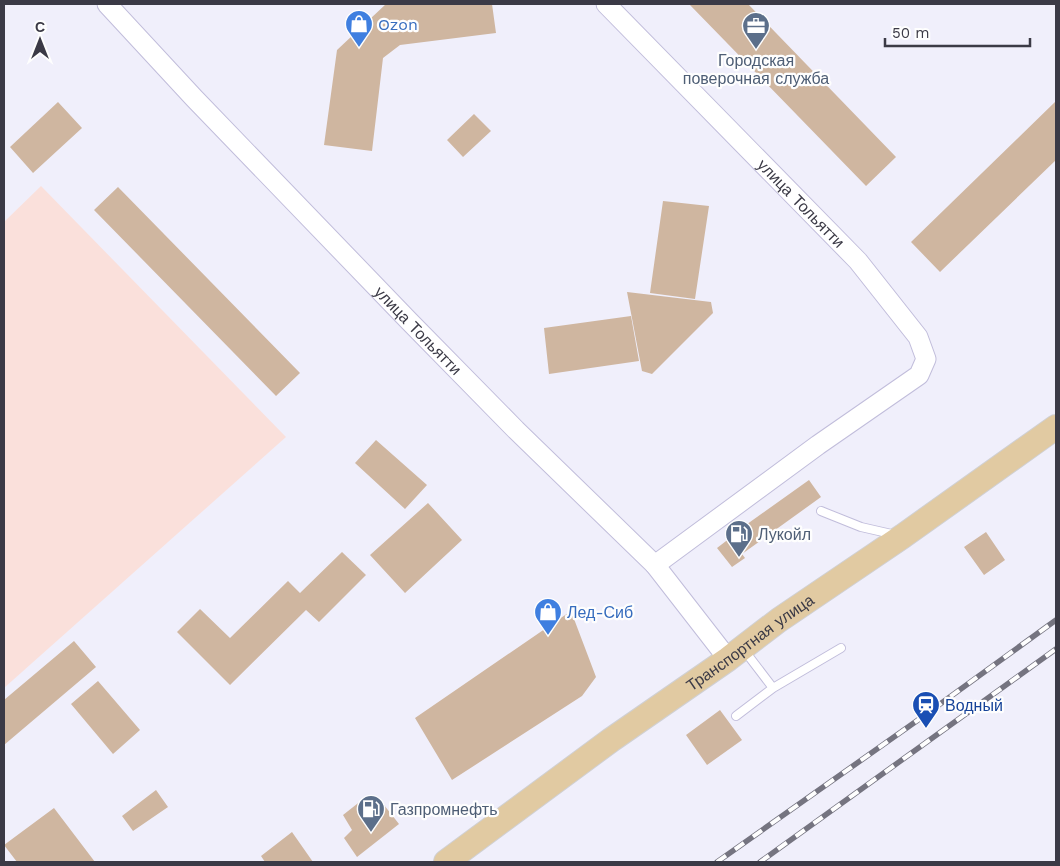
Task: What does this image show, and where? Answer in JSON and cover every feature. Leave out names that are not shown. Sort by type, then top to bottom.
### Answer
[{"type":"main road","name":"Транспортная улица","points":[[446,862],[611,740],[779,620],[903,536],[1056,427]]},
{"type":"street","name":"улица Тольятти","points":[[107,4],[194,98],[409,321],[516,430],[655,565],[735,653]]},
{"type":"street","name":"улица Тольятти","points":[[606,4],[858,261],[918,337],[926,359],[919,376],[818,445],[655,565]]},
{"type":"lane","points":[[821,511],[861,527],[903,536]]},
{"type":"lane","points":[[736,716],[773,688],[841,648]]},
{"type":"lane","points":[[735,653],[773,688]]},
{"type":"shaded area","points":[[41,186],[286,437],[4,688],[4,222]]},
{"type":"building","points":[[386,4],[492,4],[496,33],[400,45],[383,58],[372,151],[324,145],[337,50]]},
{"type":"building","points":[[689,4],[748,4],[896,157],[866,186]]},
{"type":"building","points":[[1056,101],[1056,160],[940,272],[911,242]]},
{"type":"building","points":[[58,102],[82,128],[33,173],[10,147]]},
{"type":"building","points":[[474,114],[491,131],[463,157],[447,140]]},
{"type":"building","points":[[118,187],[300,373],[276,396],[94,210]]},
{"type":"building","points":[[663,201],[709,206],[695,299],[650,293]]},
{"type":"building","points":[[627,292],[711,302],[713,313],[652,374],[642,371]]},
{"type":"building","points":[[631,316],[639,361],[549,374],[544,328]]},
{"type":"building","points":[[376,440],[427,485],[405,509],[355,463]]},
{"type":"building","points":[[809,480],[821,497],[742,554],[745,558],[732,567],[717,548],[729,537]]},
{"type":"building","points":[[428,503],[462,540],[405,593],[370,555]]},
{"type":"building","points":[[986,532],[1005,560],[984,575],[964,547]]},
{"type":"building","points":[[342,552],[366,575],[319,622],[306,610],[230,685],[177,632],[200,609],[230,638],[288,581],[300,593]]},
{"type":"building","points":[[571,611],[596,677],[582,696],[452,780],[415,718]]},
{"type":"building","points":[[74,641],[96,667],[4,745],[4,700]]},
{"type":"building","points":[[98,681],[140,730],[113,754],[71,704]]},
{"type":"building","points":[[720,710],[742,740],[707,765],[686,735]]},
{"type":"building","points":[[156,790],[168,807],[133,831],[122,816]]},
{"type":"building","points":[[362,800],[373,815],[384,805],[399,824],[357,857],[344,838],[352,830],[343,815]]},
{"type":"building","points":[[54,808],[95,862],[17,862],[4,845]]},
{"type":"building","points":[[292,832],[313,862],[265,862],[261,856]]},
{"type":"railway","points":[[717,862],[1056,620]]},
{"type":"railway","points":[[760,862],[1056,649]]},
{"type":"place","name":"Ozon","points":[[359,48]]},
{"type":"place","name":"Городская поверочная служба","points":[[756,50]]},
{"type":"place","name":"Лукойл","points":[[739,558]]},
{"type":"place","name":"Лед-Сиб","points":[[548,636]]},
{"type":"place","name":"Водный","points":[[926,729]]},
{"type":"place","name":"Газпромнефть","points":[[371,833]]}]
